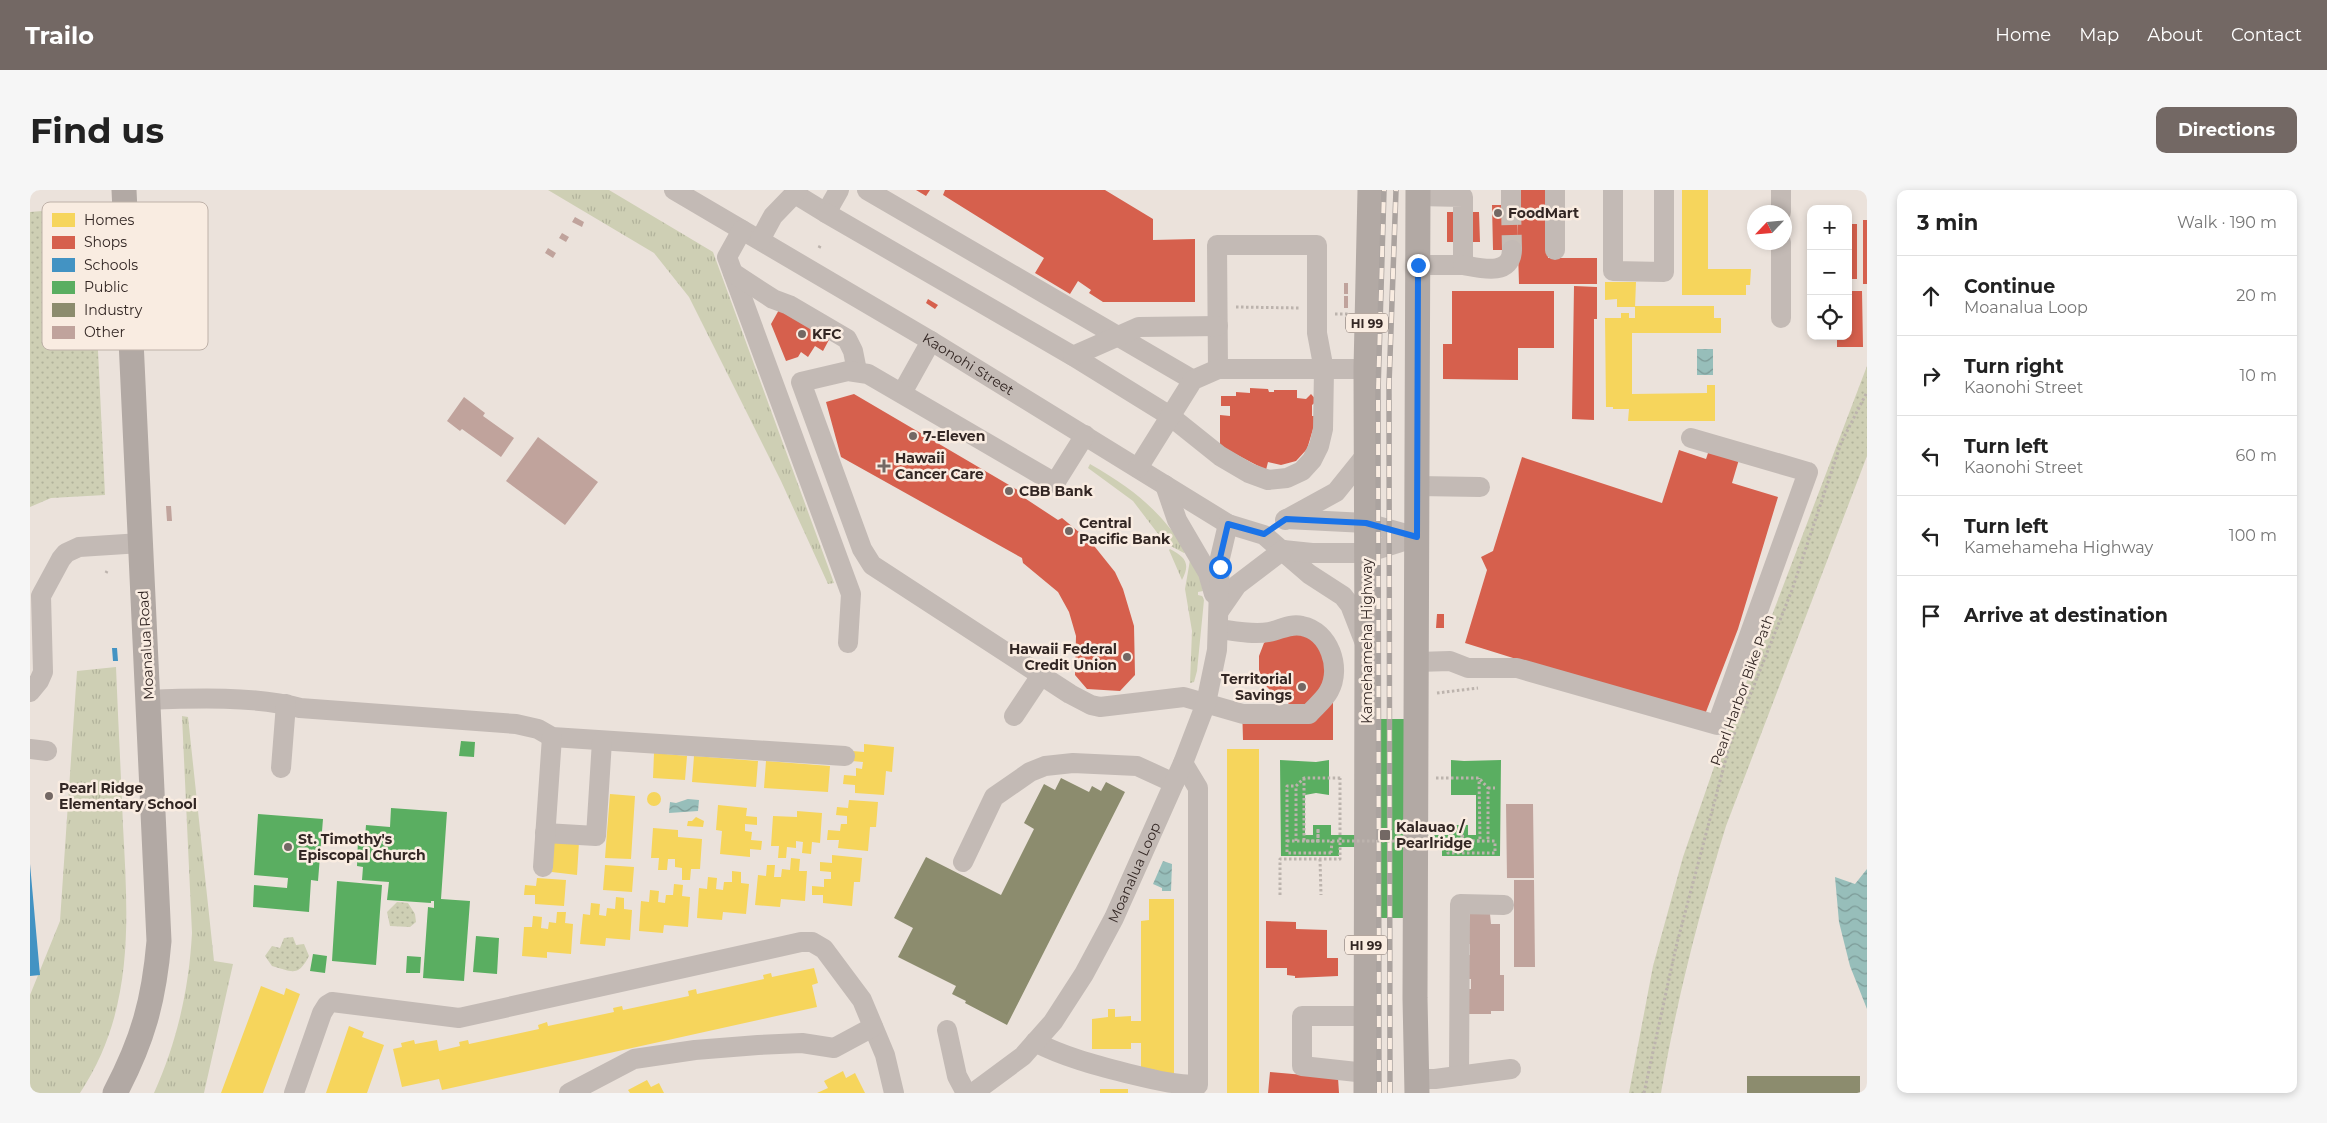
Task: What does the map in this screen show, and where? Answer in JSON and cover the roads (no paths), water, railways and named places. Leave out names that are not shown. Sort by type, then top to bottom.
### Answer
[{"type":"main road","name":"Kamehameha Highway","points":[[1366,1083],[1366,370],[1370,190]]},
{"type":"main road","points":[[1417,1086],[1418,193]]},
{"type":"main road","name":"Moanalua Road","points":[[115,1093],[142,1036],[156,979],[157,960],[158,902],[132,350]]},
{"type":"street","name":"Kaonohi Street","points":[[674,190],[931,341],[1228,524],[1264,534],[1309,574],[1343,596],[1350,605],[1367,651]]},
{"type":"street","points":[[826,213],[839,190]]},
{"type":"street","points":[[867,190],[1193,380]]},
{"type":"street","points":[[1555,190],[1555,250]]},
{"type":"street","points":[[1613,190],[1614,271],[1664,272],[1664,190]]},
{"type":"street","points":[[1781,190],[1781,205]]},
{"type":"street","points":[[760,240],[773,216],[790,192],[1073,356],[1170,416],[1220,456],[1249,473],[1268,480],[1287,478],[1302,471],[1312,460],[1320,446],[1323,429],[1324,370],[1317,333],[1317,246],[1217,245],[1218,370]]},
{"type":"street","points":[[1418,193],[1466,193],[1463,265]]},
{"type":"street","points":[[742,230],[727,256],[851,594],[848,643]]},
{"type":"street","points":[[1418,265],[1463,265],[1493,270],[1500,268],[1510,260],[1512,250]]},
{"type":"street","points":[[1781,250],[1781,318]]},
{"type":"street","points":[[733,273],[773,299],[789,305],[847,339],[853,351],[857,371]]},
{"type":"street","points":[[1073,356],[1138,327],[1218,326]]},
{"type":"street","points":[[902,393],[931,341]]},
{"type":"street","points":[[1138,468],[1193,380],[1218,370],[1366,370]]},
{"type":"street","points":[[1085,435],[1055,483],[868,374],[848,371],[801,382],[866,559],[878,569],[1082,701],[1100,707],[1184,696],[1243,714],[1309,714],[1329,691],[1333,678],[1333,656],[1328,644],[1312,629],[1292,625],[1268,632],[1219,620]]},
{"type":"street","points":[[1417,662],[1450,661],[1468,668],[1517,668],[1718,726],[1808,472],[1692,438]]},
{"type":"street","points":[[1264,534],[1286,519],[1336,492],[1366,456]]},
{"type":"street","name":"Moanalua Loop","points":[[1165,485],[1177,520],[1208,573],[1219,620]]},
{"type":"street","points":[[1418,486],[1480,487]]},
{"type":"street","points":[[1286,519],[1366,523],[1417,537]]},
{"type":"street","name":"Moanalua Loop","points":[[973,1093],[1009,1067],[1035,1042],[1068,999],[1100,947],[1183,763],[1206,703],[1212,680],[1219,620],[1220,558],[1228,524]]},
{"type":"street","points":[[1283,550],[1312,553],[1366,553],[1417,537]]},
{"type":"street","points":[[30,692],[39,681],[42,672],[41,596],[61,559],[66,553],[79,547],[141,543]]},
{"type":"street","name":"Moanalua Loop","points":[[1219,620],[1237,585],[1283,550]]},
{"type":"street","points":[[1014,716],[1042,674]]},
{"type":"street","points":[[148,700],[203,698],[286,704],[300,708],[516,724],[538,729],[552,737],[845,756]]},
{"type":"street","points":[[281,768],[286,704]]},
{"type":"street","points":[[543,867],[552,737]]},
{"type":"street","points":[[546,833],[596,836],[602,741]]},
{"type":"street","points":[[963,862],[994,796],[1030,772],[1045,766],[1073,763],[1137,766],[1174,783]]},
{"type":"street","points":[[1035,1042],[1057,1053],[1108,1068],[1176,1085],[1198,1085],[1198,788],[1183,763]]},
{"type":"street","points":[[1459,1076],[1460,904],[1504,904]]},
{"type":"street","points":[[294,1093],[322,1013],[327,1005],[332,1002],[458,1018],[801,942],[812,942],[824,949],[862,1000],[885,1055],[894,1093]]},
{"type":"street","points":[[1366,1016],[1302,1016],[1302,1066],[1366,1083]]},
{"type":"street","points":[[569,1093],[634,1059],[695,1050],[758,1045],[802,1043],[834,1048],[873,1028]]},
{"type":"street","points":[[948,1030],[957,1076],[966,1093]]},
{"type":"street","points":[[1417,1086],[1459,1076],[1511,1069]]},
{"type":"water","points":[[1697,349],[1713,349],[1713,375],[1697,375]]},
{"type":"water","points":[[688,799],[699,800],[698,811],[669,813],[670,802],[676,803]]},
{"type":"water","points":[[1163,861],[1172,864],[1171,891],[1162,891],[1162,888],[1153,884]]},
{"type":"water","points":[[1867,869],[1867,1009],[1850,966],[1839,922],[1835,877],[1855,884]]},
{"type":"tunnel","points":[[1511,205],[1512,250]]},
{"type":"railway","points":[[1379,1093],[1378,391],[1384,190]]},
{"type":"railway","points":[[1390,1093],[1389,385],[1396,190]]},
{"type":"place","name":"FoodMart","points":[[1498,213]]},
{"type":"place","name":"KFC","points":[[802,334]]},
{"type":"place","name":"7-Eleven","points":[[913,436]]},
{"type":"place","name":"Hawaii Cancer Care","points":[[884,466]]},
{"type":"place","name":"CBB Bank","points":[[1009,491]]},
{"type":"place","name":"Central Pacific Bank","points":[[1069,531]]},
{"type":"place","name":"Hawaii Federal Credit Union","points":[[1127,657]]},
{"type":"place","name":"Territorial Savings","points":[[1302,687]]},
{"type":"place","name":"Pearl Ridge Elementary School","points":[[49,796]]},
{"type":"place","name":"Kalauao / Pearlridge","points":[[1385,835]]},
{"type":"place","name":"St. Timothy's Episcopal Church","points":[[288,847]]}]
